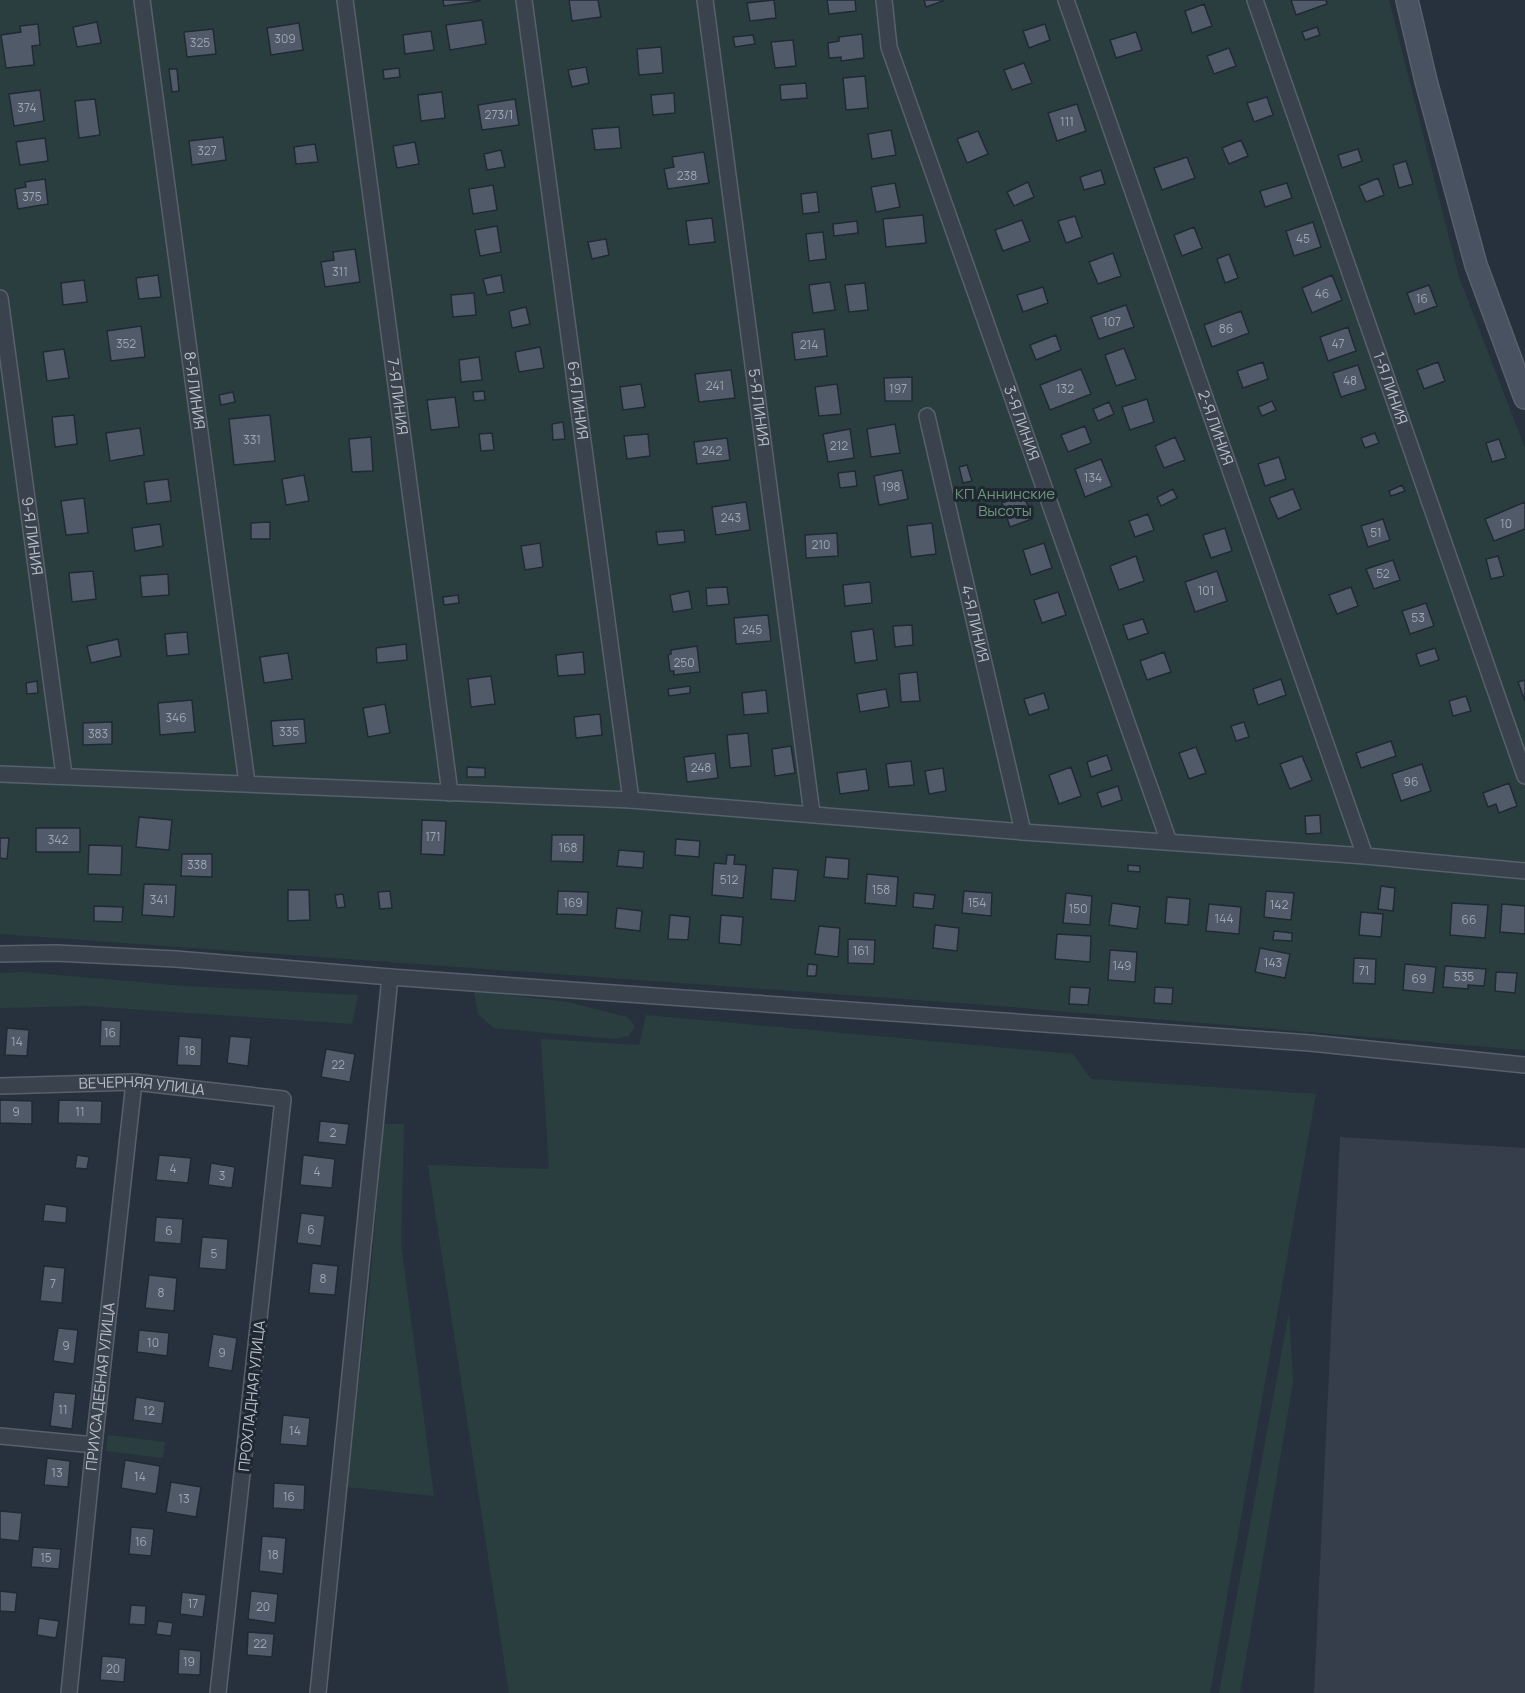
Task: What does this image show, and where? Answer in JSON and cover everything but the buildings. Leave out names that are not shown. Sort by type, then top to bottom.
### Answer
[{"type":"main road","points":[[1407,0],[1426,81],[1476,265],[1525,398]]},
{"type":"street","name":"8-Я ЛИНИЯ","points":[[141,0],[247,783]]},
{"type":"street","name":"7-Я ЛИНИЯ","points":[[345,0],[450,793]]},
{"type":"street","name":"6-Я ЛИНИЯ","points":[[524,0],[631,800]]},
{"type":"street","name":"5-Я ЛИНИЯ","points":[[705,0],[812,814]]},
{"type":"street","name":"3-Я ЛИНИЯ","points":[[884,0],[890,47],[1169,842]]},
{"type":"street","name":"2-Я ЛИНИЯ","points":[[1066,0],[1365,856]]},
{"type":"street","name":"1-Я ЛИНИЯ","points":[[1255,0],[1525,776]]},
{"type":"street","name":"9-Я ЛИНИЯ","points":[[0,298],[64,775]]},
{"type":"street","name":"4-Я ЛИНИЯ","points":[[927,416],[1023,831]]},
{"type":"street","points":[[0,774],[631,800],[1365,856],[1525,871]]},
{"type":"street","points":[[0,954],[56,953],[176,959],[390,977],[1310,1043],[1525,1065]]},
{"type":"street","points":[[318,1693],[390,977]]},
{"type":"street","name":"ВЕЧЕРНЯЯ УЛИЦА","points":[[0,1086],[134,1082],[283,1099]]},
{"type":"street","name":"ПРИУСАДЕБНАЯ УЛИЦА","points":[[69,1693],[134,1082]]},
{"type":"street","name":"ПРОХЛАДНАЯ УЛИЦА","points":[[218,1693],[243,1482],[283,1099]]},
{"type":"street","points":[[0,1436],[94,1444]]},
{"type":"shaded area","points":[[1340,1137],[1525,1148],[1525,1693],[1314,1693]]},
{"type":"green space","name":"КП Аннинские Высоты","points":[[0,0],[1389,0],[1459,277],[1525,448],[1525,1050],[987,1005],[0,934]]},
{"type":"green space","points":[[24,972],[184,986],[358,995],[352,1024],[87,1006],[0,1008],[0,973]]},
{"type":"green space","points":[[474,991],[568,1002],[627,1017],[635,1026],[629,1036],[614,1039],[494,1028],[478,1014]]},
{"type":"green space","points":[[646,1015],[1073,1054],[1091,1079],[1316,1094],[1210,1693],[509,1693],[428,1165],[549,1169],[541,1039],[639,1045]]},
{"type":"green space","points":[[383,1124],[404,1124],[401,1243],[434,1496],[347,1487],[371,1274]]},
{"type":"green space","points":[[1289,1312],[1293,1382],[1240,1693],[1219,1693]]},
{"type":"green space","points":[[108,1435],[165,1442],[163,1458],[106,1451]]}]
